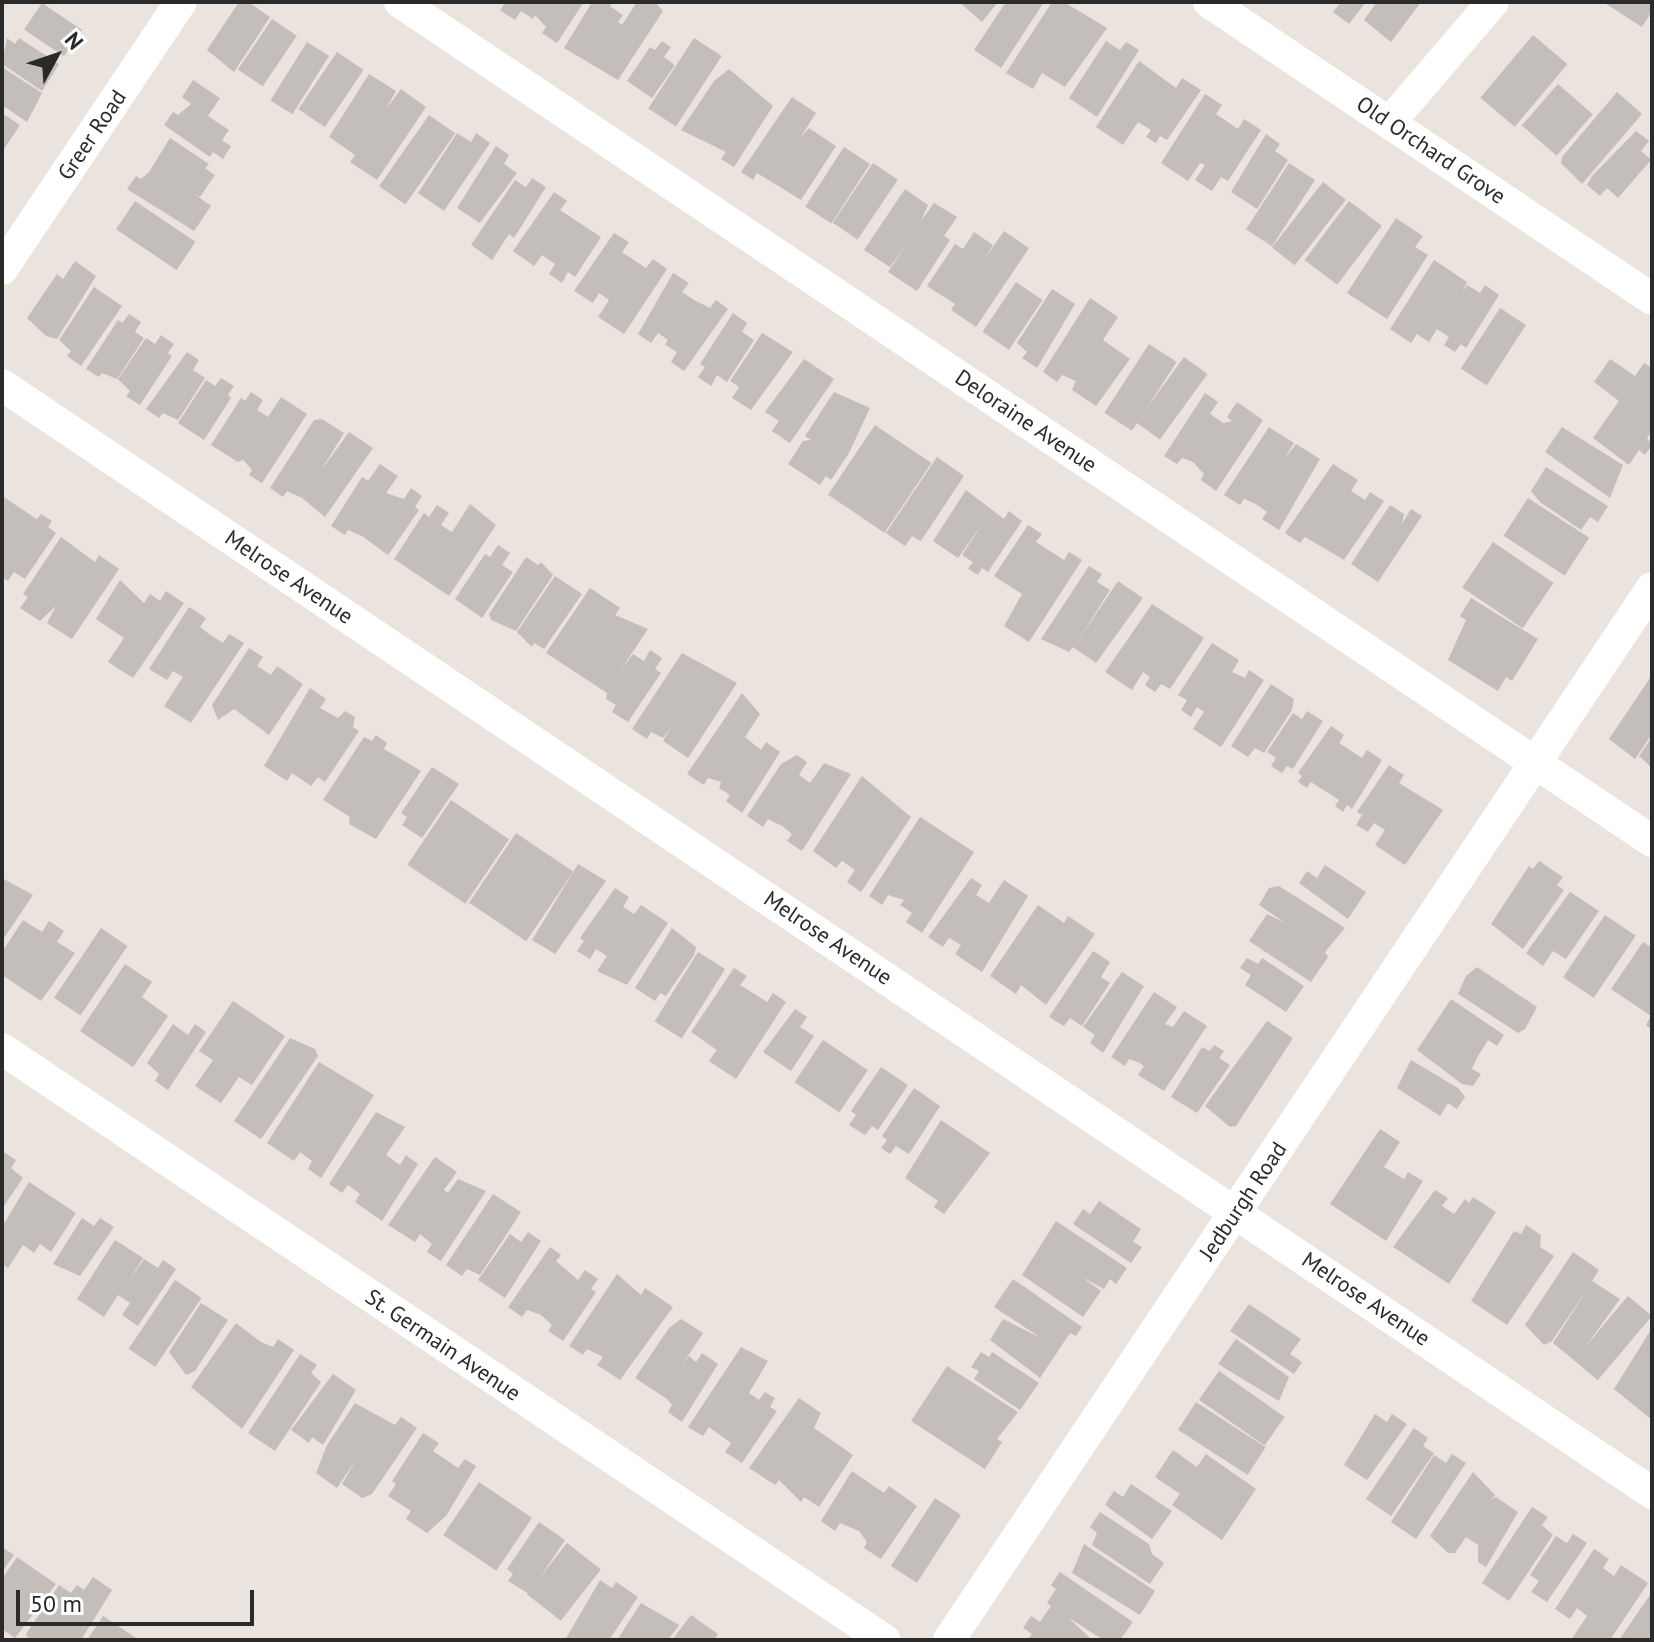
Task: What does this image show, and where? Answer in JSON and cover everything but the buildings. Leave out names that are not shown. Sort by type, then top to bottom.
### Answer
[{"type":"street","name":"Greer Road","points":[[2,269],[181,2]]},
{"type":"street","name":"Deloraine Avenue","points":[[400,2],[1652,841]]},
{"type":"street","name":"Old Orchard Grove","points":[[1209,2],[1652,299]]},
{"type":"street","points":[[1390,122],[1493,2]]},
{"type":"street","name":"Melrose Avenue","points":[[2,385],[1237,1211],[1652,1493]]},
{"type":"street","name":"Jedburgh Road","points":[[949,1640],[1652,588]]},
{"type":"street","name":"St. Germain Avenue","points":[[2,1049],[884,1640]]}]
